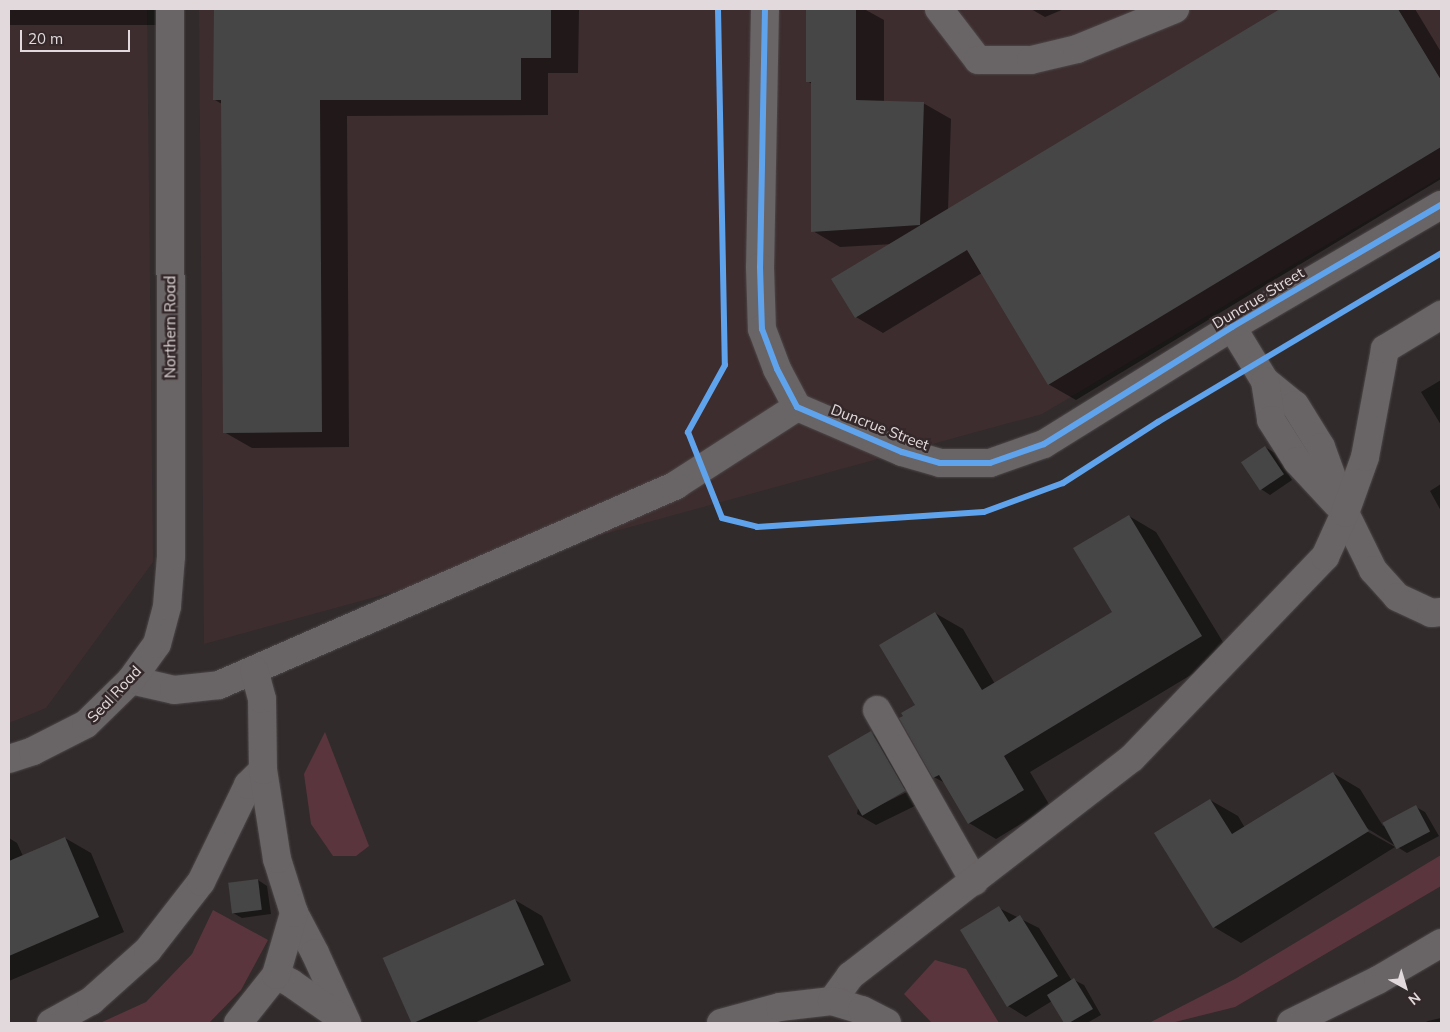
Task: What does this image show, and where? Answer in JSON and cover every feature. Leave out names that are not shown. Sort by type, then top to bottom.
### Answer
[{"type":"street","name":"Northern Road","points":[[157,644],[167,606],[170,556],[170,9]]},
{"type":"street","points":[[131,680],[174,690],[218,685],[676,484],[797,407],[777,369],[762,329],[760,266],[765,9]]},
{"type":"street","points":[[939,9],[978,60],[1031,60],[1077,49],[1175,9]]},
{"type":"street","name":"Duncrue Street","points":[[797,407],[902,452],[940,463],[990,463],[1044,444],[1232,327],[1441,205]]},
{"type":"street","points":[[832,1001],[850,976],[1132,758],[1324,557],[1344,513],[1365,456],[1385,349],[1441,315]]},
{"type":"street","points":[[1232,327],[1266,381],[1295,405],[1321,447],[1344,513],[1373,570],[1397,597],[1431,612],[1441,612]]},
{"type":"street","name":"Seal Road","points":[[9,759],[33,751],[86,724],[131,680],[157,644]]},
{"type":"street","points":[[254,670],[262,699],[263,770],[277,859],[294,913],[315,952],[346,1022]]},
{"type":"street","points":[[877,710],[974,881]]},
{"type":"street","points":[[51,1023],[92,1001],[148,950],[201,882],[248,785],[263,770]]},
{"type":"street","points":[[238,1023],[276,975],[294,913]]},
{"type":"street","points":[[1291,1023],[1378,980],[1441,943]]},
{"type":"street","points":[[276,975],[291,983],[346,1022]]},
{"type":"street","points":[[721,1023],[780,1006],[832,1001],[862,1010],[887,1023]]},
{"type":"shaded area","points":[[9,9],[147,9],[153,562],[46,708],[9,723]]},
{"type":"shaded area","points":[[199,9],[1441,9],[1441,177],[1042,414],[204,644]]},
{"type":"shaded area","points":[[325,732],[369,846],[356,856],[333,856],[311,824],[304,774]]},
{"type":"shaded area","points":[[1441,855],[1441,886],[1235,1007],[1171,1023],[1149,1023],[1235,979]]},
{"type":"shaded area","points":[[213,910],[268,940],[241,990],[209,1023],[100,1023],[146,1002],[192,954]]},
{"type":"shaded area","points":[[935,960],[966,969],[999,1023],[932,1023],[904,994]]},
{"type":"building","points":[[214,9],[551,9],[551,58],[521,58],[521,100],[320,100],[322,432],[223,433],[221,100],[213,100]]},
{"type":"building","points":[[806,9],[856,9],[856,100],[924,102],[920,225],[811,232],[811,82],[806,82]]},
{"type":"building","points":[[1280,9],[1398,9],[1441,80],[1441,147],[1048,385],[967,250],[855,318],[831,279]]},
{"type":"building","points":[[1265,446],[1284,474],[1260,490],[1241,462]]},
{"type":"building","points":[[1129,515],[1202,636],[1004,756],[1024,790],[968,824],[939,775],[933,778],[899,718],[903,716],[901,713],[915,705],[879,645],[935,612],[982,690],[1112,612],[1073,548]]},
{"type":"building","points":[[871,731],[905,791],[862,816],[828,756]]},
{"type":"building","points":[[1333,772],[1369,831],[1213,928],[1154,833],[1210,799],[1232,834]]},
{"type":"building","points":[[1416,805],[1430,831],[1397,849],[1382,823]]},
{"type":"building","points":[[65,837],[99,917],[9,956],[9,861]]},
{"type":"building","points":[[258,879],[262,910],[232,913],[228,883]]},
{"type":"building","points":[[515,899],[544,965],[411,1023],[383,958]]},
{"type":"building","points":[[999,906],[1009,922],[1020,915],[1058,976],[1007,1007],[960,930]]},
{"type":"building","points":[[1074,978],[1093,1009],[1069,1023],[1064,1023],[1047,995]]},
{"type":"cycle path","points":[[718,9],[725,365],[688,432],[722,518],[757,527],[984,512],[1063,483],[1158,422],[1441,253]]},
{"type":"cycle path","points":[[765,9],[760,267],[762,329],[777,369],[797,407],[902,452],[940,463],[990,463],[1044,444],[1232,327],[1441,205]]}]
